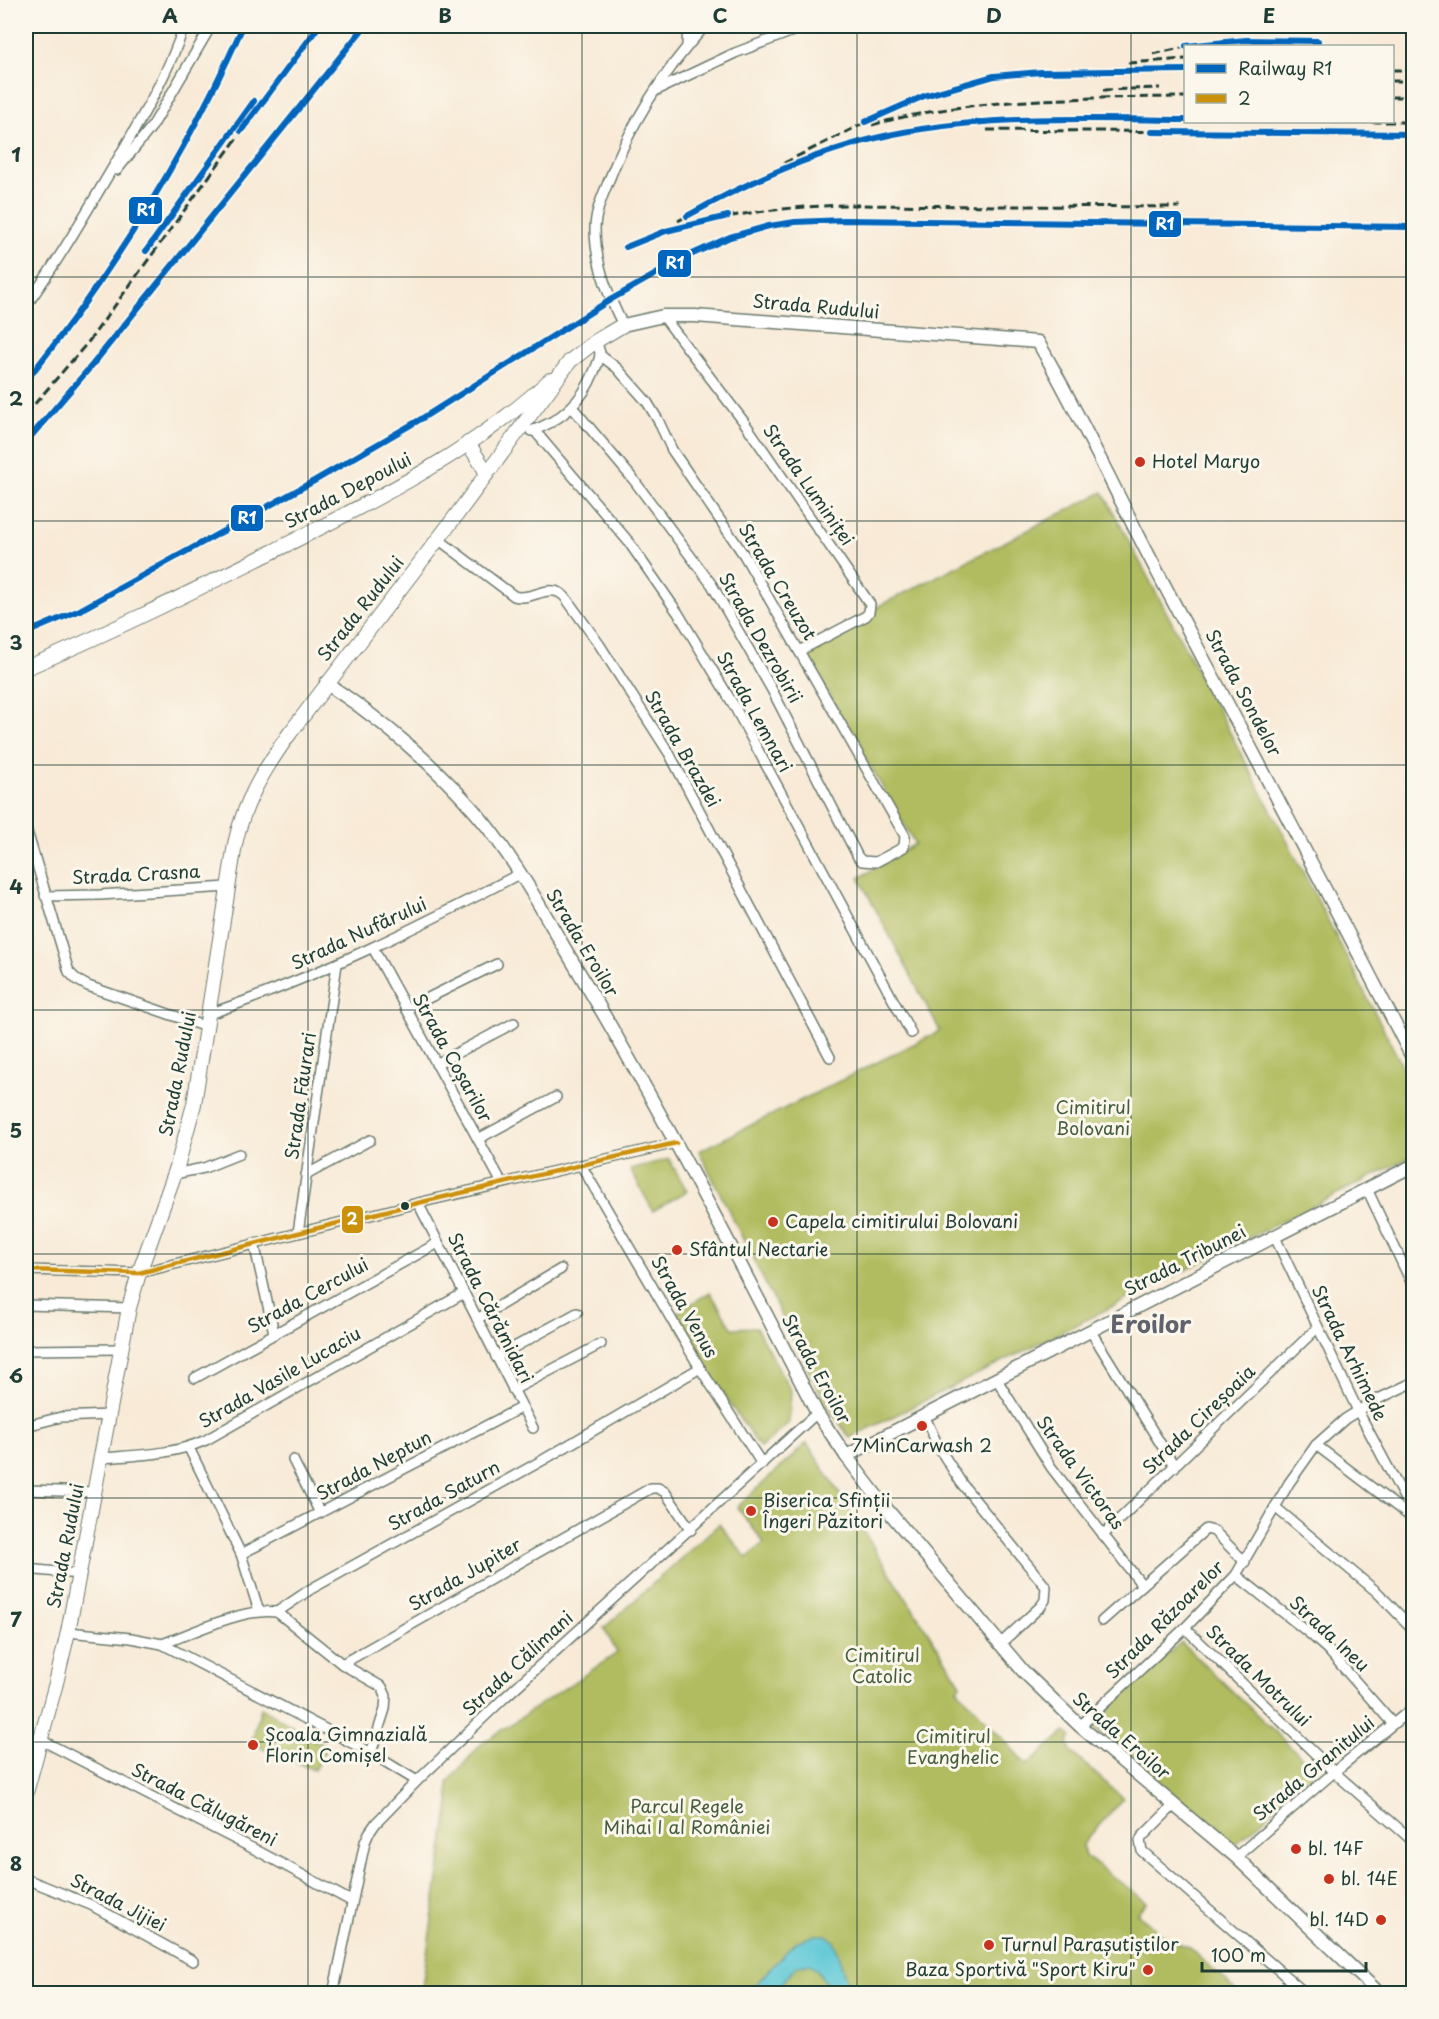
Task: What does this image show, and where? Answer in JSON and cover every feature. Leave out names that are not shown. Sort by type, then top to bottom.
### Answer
[{"type":"main road","name":"Strada Rudului","points":[[26,1793],[68,1632],[129,1308],[174,1174],[194,1104],[238,831],[249,797],[272,758],[326,683],[517,435],[570,361],[596,341],[623,326]]},
{"type":"main road","name":"Strada Depoului","points":[[26,669],[228,574],[349,513],[426,470],[511,412],[570,361]]},
{"type":"main road","points":[[468,443],[487,473]]},
{"type":"street","points":[[26,306],[73,237],[154,95],[176,50],[184,26]]},
{"type":"street","points":[[98,193],[153,125],[211,26]]},
{"type":"street","points":[[687,45],[688,26]]},
{"type":"street","points":[[623,326],[610,300],[597,255],[596,216],[617,161],[655,91],[687,45],[705,26]]},
{"type":"street","points":[[655,91],[735,53],[806,26]]},
{"type":"street","name":"Strada Rudului","points":[[623,326],[663,316],[710,316],[1038,342]]},
{"type":"street","name":"Strada Luminiței","points":[[663,316],[744,422],[870,604],[866,616],[799,651]]},
{"type":"street","points":[[517,435],[534,430],[562,416],[572,407],[588,385],[600,355],[596,341]]},
{"type":"street","name":"Strada Sondelor","points":[[1038,342],[1238,721],[1413,1061]]},
{"type":"street","name":"Strada Creuzot","points":[[600,355],[617,368],[653,411],[672,450],[744,555],[906,841]]},
{"type":"street","name":"Strada Dezrobirii","points":[[572,407],[633,479],[712,585],[772,690],[858,857],[862,861],[876,862],[904,847],[906,841]]},
{"type":"street","name":"Strada Lemnari","points":[[534,430],[628,541],[678,613],[733,704],[911,1034]]},
{"type":"street","name":"Strada Brazdei","points":[[438,539],[514,596],[522,598],[554,591],[565,597],[599,644],[669,753],[830,1057]]},
{"type":"street","name":"Strada Eroilor","points":[[326,683],[373,716],[427,762],[456,790],[492,833],[594,998],[676,1143],[817,1413],[885,1507],[999,1645],[1080,1726],[1236,1857],[1380,1994]]},
{"type":"street","points":[[26,828],[63,959],[69,972],[77,980],[125,1000],[207,1020]]},
{"type":"street","name":"Strada Nufărului","points":[[207,1020],[373,948],[519,874]]},
{"type":"street","name":"Strada Crasna","points":[[45,896],[228,887]]},
{"type":"street","name":"Strada Coșarilor","points":[[373,948],[502,1184]]},
{"type":"street","name":"Strada Făurari","points":[[298,1233],[337,964]]},
{"type":"street","points":[[406,1009],[497,964]]},
{"type":"street","points":[[436,1064],[514,1023]]},
{"type":"street","points":[[478,1139],[556,1097]]},
{"type":"street","points":[[306,1175],[370,1140]]},
{"type":"street","points":[[26,1270],[139,1273],[418,1203],[676,1143]]},
{"type":"street","points":[[174,1174],[204,1168],[238,1154]]},
{"type":"street","name":"Strada Venus","points":[[581,1165],[700,1368],[762,1464]]},
{"type":"street","name":"Strada Tribunei","points":[[846,1456],[1413,1165]]},
{"type":"street","points":[[1367,1189],[1413,1288]]},
{"type":"street","name":"Strada Cărămidari","points":[[418,1203],[533,1428]]},
{"type":"street","name":"Strada Arhimede","points":[[1274,1235],[1317,1328],[1413,1517]]},
{"type":"street","name":"Strada Cercului","points":[[195,1378],[438,1243]]},
{"type":"street","points":[[254,1244],[274,1333]]},
{"type":"street","points":[[477,1318],[561,1269]]},
{"type":"street","name":"Strada Vasile Lucaciu","points":[[101,1458],[171,1452],[189,1448],[464,1293]]},
{"type":"street","points":[[26,1305],[129,1308]]},
{"type":"street","points":[[496,1357],[577,1313]]},
{"type":"street","name":"Strada Cireșoaia","points":[[1103,1535],[1317,1328]]},
{"type":"street","points":[[1089,1330],[1175,1467]]},
{"type":"street","points":[[513,1390],[601,1344]]},
{"type":"street","points":[[26,1350],[120,1349]]},
{"type":"street","name":"Strada Saturn","points":[[277,1612],[311,1589],[543,1460],[700,1368]]},
{"type":"street","name":"Strada Victoras","points":[[996,1378],[1050,1467],[1142,1585]]},
{"type":"street","name":"Strada Răzoarelor","points":[[1080,1726],[1185,1628],[1236,1575],[1275,1508],[1316,1445],[1338,1425],[1359,1411],[1413,1382]]},
{"type":"street","name":"Strada Neptun","points":[[241,1554],[522,1407]]},
{"type":"street","name":"Strada Călimani","points":[[333,1994],[351,1901],[369,1833],[417,1780],[503,1699],[817,1413]]},
{"type":"street","points":[[26,1426],[60,1417],[109,1415]]},
{"type":"street","points":[[924,1415],[949,1465],[962,1484],[1046,1587],[1045,1600],[1041,1606],[999,1645]]},
{"type":"street","name":"Strada Arhimede","points":[[1316,1445],[1413,1517]]},
{"type":"street","points":[[189,1448],[241,1554],[259,1611]]},
{"type":"street","points":[[293,1460],[320,1513]]},
{"type":"street","name":"Strada Jupiter","points":[[342,1664],[651,1488],[658,1488],[665,1492],[691,1530]]},
{"type":"street","points":[[26,1490],[95,1492]]},
{"type":"street","points":[[1275,1508],[1377,1592],[1413,1630]]},
{"type":"street","points":[[1102,1621],[1206,1529],[1214,1531],[1245,1562]]},
{"type":"street","points":[[26,1569],[79,1574]]},
{"type":"street","name":"Strada Ineu","points":[[1236,1575],[1309,1632],[1328,1650],[1393,1724]]},
{"type":"street","points":[[162,1644],[237,1616],[259,1611],[277,1612],[342,1664],[382,1687],[386,1696],[385,1709],[371,1753]]},
{"type":"street","name":"Strada Motrului","points":[[1185,1628],[1334,1772],[1413,1842]]},
{"type":"street","points":[[68,1632],[131,1638],[162,1644],[371,1753],[417,1780]]},
{"type":"street","name":"Strada Granitului","points":[[1236,1857],[1413,1707]]},
{"type":"street","name":"Strada Călugăreni","points":[[41,1740],[351,1901]]},
{"type":"street","points":[[1174,1805],[1142,1837],[1140,1841],[1142,1851],[1306,1994]]},
{"type":"street","name":"Strada Jijiei","points":[[26,1879],[91,1905],[193,1961]]},
{"type":"green space","name":"Cimitirul Bolovani","points":[[1103,492],[1292,850],[1413,1087],[1413,1156],[850,1438],[825,1403],[699,1151],[940,1031],[859,878],[915,844],[805,653],[879,606]]},
{"type":"green space","points":[[669,1159],[687,1191],[653,1211],[630,1169]]},
{"type":"green space","points":[[710,1292],[732,1328],[756,1327],[791,1391],[789,1423],[760,1448],[672,1319],[675,1314]]},
{"type":"green space","name":"Parcul Regele Mihai I al României","points":[[807,1443],[961,1684],[957,1689],[1027,1765],[1065,1732],[1071,1737],[1068,1741],[1071,1752],[1123,1798],[1082,1845],[1085,1856],[1147,1902],[1137,1913],[1157,1931],[1189,1947],[1238,1993],[421,1994],[449,1804],[448,1782],[481,1744],[617,1653],[604,1628],[719,1524],[747,1558],[764,1543],[737,1507]]},
{"type":"green space","points":[[1181,1642],[1316,1771],[1235,1845],[1091,1725]]},
{"type":"green space","points":[[261,1708],[327,1747],[314,1770],[251,1743]]},
{"type":"water","points":[[816,1935],[826,1935],[834,1941],[850,1993],[832,1993],[817,1970],[810,1964],[799,1965],[792,1971],[784,1981],[780,1993],[748,1993],[796,1942]]},
{"type":"railway","points":[[26,381],[88,298],[146,210],[198,119],[243,26]]},
{"type":"railway","points":[[26,414],[89,341],[319,26]]},
{"type":"railway","points":[[26,442],[93,364],[365,26]]},
{"type":"railway","points":[[1196,45],[1246,40],[1318,41]]},
{"type":"railway","points":[[1153,54],[1184,47]]},
{"type":"railway","points":[[1128,63],[1184,59]]},
{"type":"railway","points":[[784,163],[882,114],[924,96],[968,82],[1018,73],[1184,70]]},
{"type":"railway","points":[[1394,70],[1414,70]]},
{"type":"railway","points":[[1394,81],[1414,81]]},
{"type":"railway","points":[[1103,90],[1160,88]]},
{"type":"railway","points":[[872,125],[909,116],[988,104],[1068,99],[1184,97]]},
{"type":"railway","points":[[1394,97],[1405,97]]},
{"type":"railway","points":[[678,221],[750,184],[799,163],[850,145],[914,130],[991,121],[1184,120]]},
{"type":"railway","points":[[1394,122],[1414,122]]},
{"type":"railway","points":[[987,130],[1414,134]]},
{"type":"railway","points":[[626,247],[707,221],[791,208],[848,205],[1180,207]]},
{"type":"railway","points":[[26,633],[80,610],[314,481],[421,419],[610,300],[686,257],[730,237],[769,226],[795,222],[844,220],[1414,227]]},
{"type":"rail line","name":"R1","points":[[26,381],[88,298],[146,210],[198,119],[243,26]]},
{"type":"rail line","name":"R1","points":[[241,131],[319,26]]},
{"type":"rail line","name":"R1","points":[[26,442],[93,364],[365,26]]},
{"type":"rail line","name":"R1","points":[[1196,45],[1246,40],[1318,41]]},
{"type":"rail line","name":"R1","points":[[865,122],[924,96],[994,76],[1041,72],[1184,70]]},
{"type":"rail line","name":"R1","points":[[146,251],[254,101]]},
{"type":"rail line","name":"R1","points":[[687,216],[732,192],[803,161],[876,138],[914,130],[991,121],[1184,120]]},
{"type":"rail line","name":"R1","points":[[1152,132],[1414,134]]},
{"type":"rail line","name":"R1","points":[[626,247],[666,231],[728,216]]},
{"type":"rail line","name":"R1","points":[[26,633],[80,610],[314,481],[421,419],[610,300],[686,257],[730,237],[769,226],[795,222],[844,220],[1414,227]]},
{"type":"transit line","name":"2","points":[[26,1270],[139,1273],[418,1203],[676,1143]]},
{"type":"place","name":"Hotel Maryo","points":[[1140,462]]},
{"type":"place","name":"Capela cimitirului Bolovani","points":[[773,1222]]},
{"type":"place","name":"Sfântul Nectarie","points":[[677,1250]]},
{"type":"place","name":"7MinCarwash 2","points":[[922,1426]]},
{"type":"place","name":"Biserica Sfinții Îngeri Păzitori","points":[[751,1511]]},
{"type":"place","name":"Școala Gimnazială Florin Comișel","points":[[253,1745]]},
{"type":"place","name":"bl. 14F","points":[[1296,1849]]},
{"type":"place","name":"bl. 14E","points":[[1329,1879]]},
{"type":"place","name":"bl. 14D","points":[[1381,1920]]},
{"type":"place","name":"Turnul Parașutiștilor","points":[[989,1945]]},
{"type":"place","name":"Baza Sportivă \"Sport Kiru\"","points":[[1148,1970]]},
{"type":"district","name":"Eroilor","points":[[1151,1325]]},
{"type":"park label","name":"Cimitirul Catolic","points":[[882,1666]]},
{"type":"park label","name":"Cimitirul Evanghelic","points":[[953,1747]]}]
